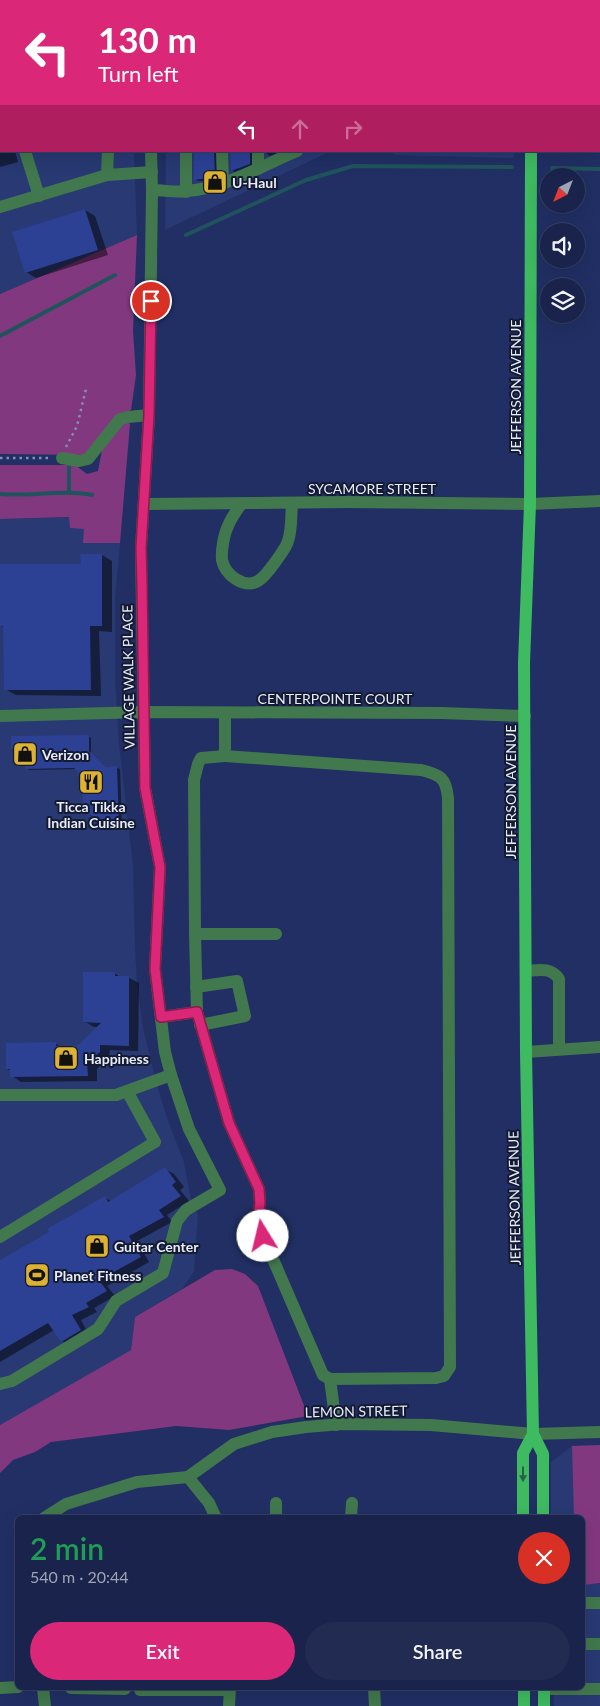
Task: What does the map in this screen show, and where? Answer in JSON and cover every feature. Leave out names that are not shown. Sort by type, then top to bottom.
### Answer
[{"type":"main road","name":"JEFFERSON AVENUE","points":[[531,152],[530,504],[524,663],[526,1052],[533,1434],[543,1454],[543,1515]]},
{"type":"main road","name":"JEFFERSON AVENUE","points":[[524,1515],[524,1453],[533,1434]]},
{"type":"main road","points":[[524,1690],[524,1706]]},
{"type":"main road","points":[[544,1690],[544,1706]]},
{"type":"street","points":[[25,152],[39,196]]},
{"type":"street","points":[[107,175],[108,152]]},
{"type":"street","name":"VILLAGE WALK PLACE","points":[[0,1384],[12,1380],[98,1330],[116,1301],[163,1273],[177,1221],[186,1210],[220,1190],[189,1129],[172,1076],[165,1052],[155,969],[160,867],[145,788],[141,548],[149,415],[151,152]]},
{"type":"street","points":[[186,152],[186,192]]},
{"type":"street","points":[[222,152],[223,183]]},
{"type":"street","points":[[258,152],[258,169]]},
{"type":"street","points":[[152,190],[186,192],[206,189],[295,152]]},
{"type":"street","points":[[0,207],[107,175],[152,172]]},
{"type":"street","points":[[62,458],[88,459],[120,420],[128,416],[149,415]]},
{"type":"street","name":"SYCAMORE STREET","points":[[144,504],[530,504],[600,501]]},
{"type":"street","points":[[242,503],[228,526],[222,561],[236,580],[247,583],[257,582],[270,569],[286,546],[289,539],[292,503]]},
{"type":"street","name":"CENTERPOINTE COURT","points":[[0,716],[144,712],[442,713],[525,716]]},
{"type":"street","points":[[224,756],[225,713]]},
{"type":"street","points":[[224,756],[421,770],[434,773],[443,779],[447,785],[450,1367],[444,1376],[436,1378],[330,1379],[323,1375],[263,1236],[258,1219],[259,1189],[229,1123],[197,1012],[194,780],[201,758],[224,756]]},
{"type":"street","points":[[195,934],[276,934]]},
{"type":"street","points":[[526,971],[548,970],[555,973],[559,979],[560,1049]]},
{"type":"street","points":[[196,987],[237,981],[245,1016],[200,1025]]},
{"type":"street","points":[[161,1017],[197,1012]]},
{"type":"street","points":[[526,1052],[600,1047]]},
{"type":"street","points":[[0,1096],[116,1094],[172,1076]]},
{"type":"street","points":[[0,1237],[155,1142],[127,1091]]},
{"type":"street","points":[[330,1379],[336,1425]]},
{"type":"street","name":"LEMON STREET","points":[[188,1477],[234,1444],[272,1432],[306,1427],[336,1425],[431,1425],[533,1434],[600,1432]]},
{"type":"street","points":[[49,1515],[66,1504],[137,1482],[188,1477],[209,1503],[215,1515]]},
{"type":"street","points":[[351,1515],[352,1502]]},
{"type":"street","points":[[276,1503],[276,1515]]},
{"type":"street","points":[[585,1603],[600,1603]]},
{"type":"street","points":[[585,1644],[600,1644]]},
{"type":"street","points":[[0,1688],[15,1687]]},
{"type":"street","points":[[585,1689],[600,1689]]},
{"type":"street","points":[[44,1690],[45,1706]]},
{"type":"street","points":[[229,1706],[230,1690]]},
{"type":"street","points":[[374,1690],[375,1706]]},
{"type":"path","points":[[0,458],[62,458],[77,426],[86,389]]},
{"type":"shaded area","points":[[0,152],[134,152],[137,235],[0,294]]},
{"type":"shaded area","name":"U-Haul","points":[[166,152],[329,152],[165,230]]},
{"type":"shaded area","points":[[389,152],[515,152],[513,158],[396,155]]},
{"type":"shaded area","points":[[137,235],[133,331],[136,375],[131,410],[115,417],[84,455],[0,454],[0,294]]},
{"type":"shaded area","points":[[127,421],[130,424],[120,543],[83,543],[84,529],[70,528],[69,517],[0,519],[0,465],[75,465],[87,474],[98,471],[102,450],[123,422]]},
{"type":"shaded area","points":[[70,517],[84,528],[84,543],[120,543],[115,599],[115,679],[119,744],[133,865],[137,983],[143,1028],[156,1082],[168,1121],[184,1162],[191,1200],[198,1215],[194,1271],[183,1288],[135,1317],[131,1350],[0,1425],[0,519]]},
{"type":"shaded area","points":[[232,1269],[245,1274],[258,1286],[308,1416],[229,1430],[176,1426],[51,1442],[35,1452],[13,1460],[0,1473],[0,1425],[131,1350],[135,1317],[215,1270]]},
{"type":"shaded area","points":[[600,1445],[600,1706],[554,1706],[554,1690],[585,1690],[585,1515],[551,1515],[551,1462],[572,1446]]},
{"type":"shaded area","points":[[600,1445],[600,1583],[585,1585],[585,1515],[574,1515],[572,1446]]},
{"type":"building","points":[[194,152],[214,152],[215,177],[194,180]]},
{"type":"building","points":[[230,152],[250,152],[250,164],[231,171]]},
{"type":"building","points":[[85,209],[98,250],[25,273],[12,232]]},
{"type":"building","points":[[80,554],[102,554],[102,626],[90,626],[91,690],[4,690],[3,626],[0,626],[0,564],[81,564]]},
{"type":"building","points":[[89,735],[89,751],[106,767],[117,766],[119,826],[99,827],[99,823],[91,823],[91,815],[87,815],[87,807],[83,807],[82,790],[95,789],[74,768],[25,769],[25,765],[15,765],[15,749],[11,749],[11,736]]},
{"type":"building","points":[[83,972],[115,972],[115,976],[129,976],[129,1046],[100,1045],[100,1052],[87,1063],[88,1076],[10,1077],[10,1069],[6,1069],[6,1043],[56,1042],[56,1046],[77,1046],[101,1023],[83,1022]]},
{"type":"building","points":[[165,1167],[176,1182],[172,1185],[181,1196],[159,1210],[164,1217],[129,1236],[141,1257],[99,1280],[107,1291],[86,1303],[89,1307],[72,1315],[81,1330],[61,1342],[48,1323],[0,1351],[0,1260],[49,1232],[47,1229],[105,1196],[108,1202]]},
{"type":"waterway","points":[[186,235],[306,180],[353,166],[512,167]]},
{"type":"waterway","points":[[585,169],[600,169]]},
{"type":"waterway","points":[[0,336],[115,275]]},
{"type":"waterway","points":[[69,467],[69,492]]},
{"type":"waterway","points":[[0,494],[80,493],[92,495]]},
{"type":"place","name":"U-Haul","points":[[215,182]]},
{"type":"place","name":"Verizon","points":[[25,754]]},
{"type":"place","name":"Ticca Tikka Indian Cuisine","points":[[91,782]]},
{"type":"place","name":"Happiness","points":[[66,1058]]},
{"type":"place","name":"Guitar Center","points":[[97,1246]]},
{"type":"place","name":"Planet Fitness","points":[[37,1275]]},
{"type":"route","points":[[151,301],[149,415],[141,548],[145,788],[160,867],[155,969],[161,1017],[197,1012],[229,1123],[259,1189],[258,1219],[263,1236]]}]
